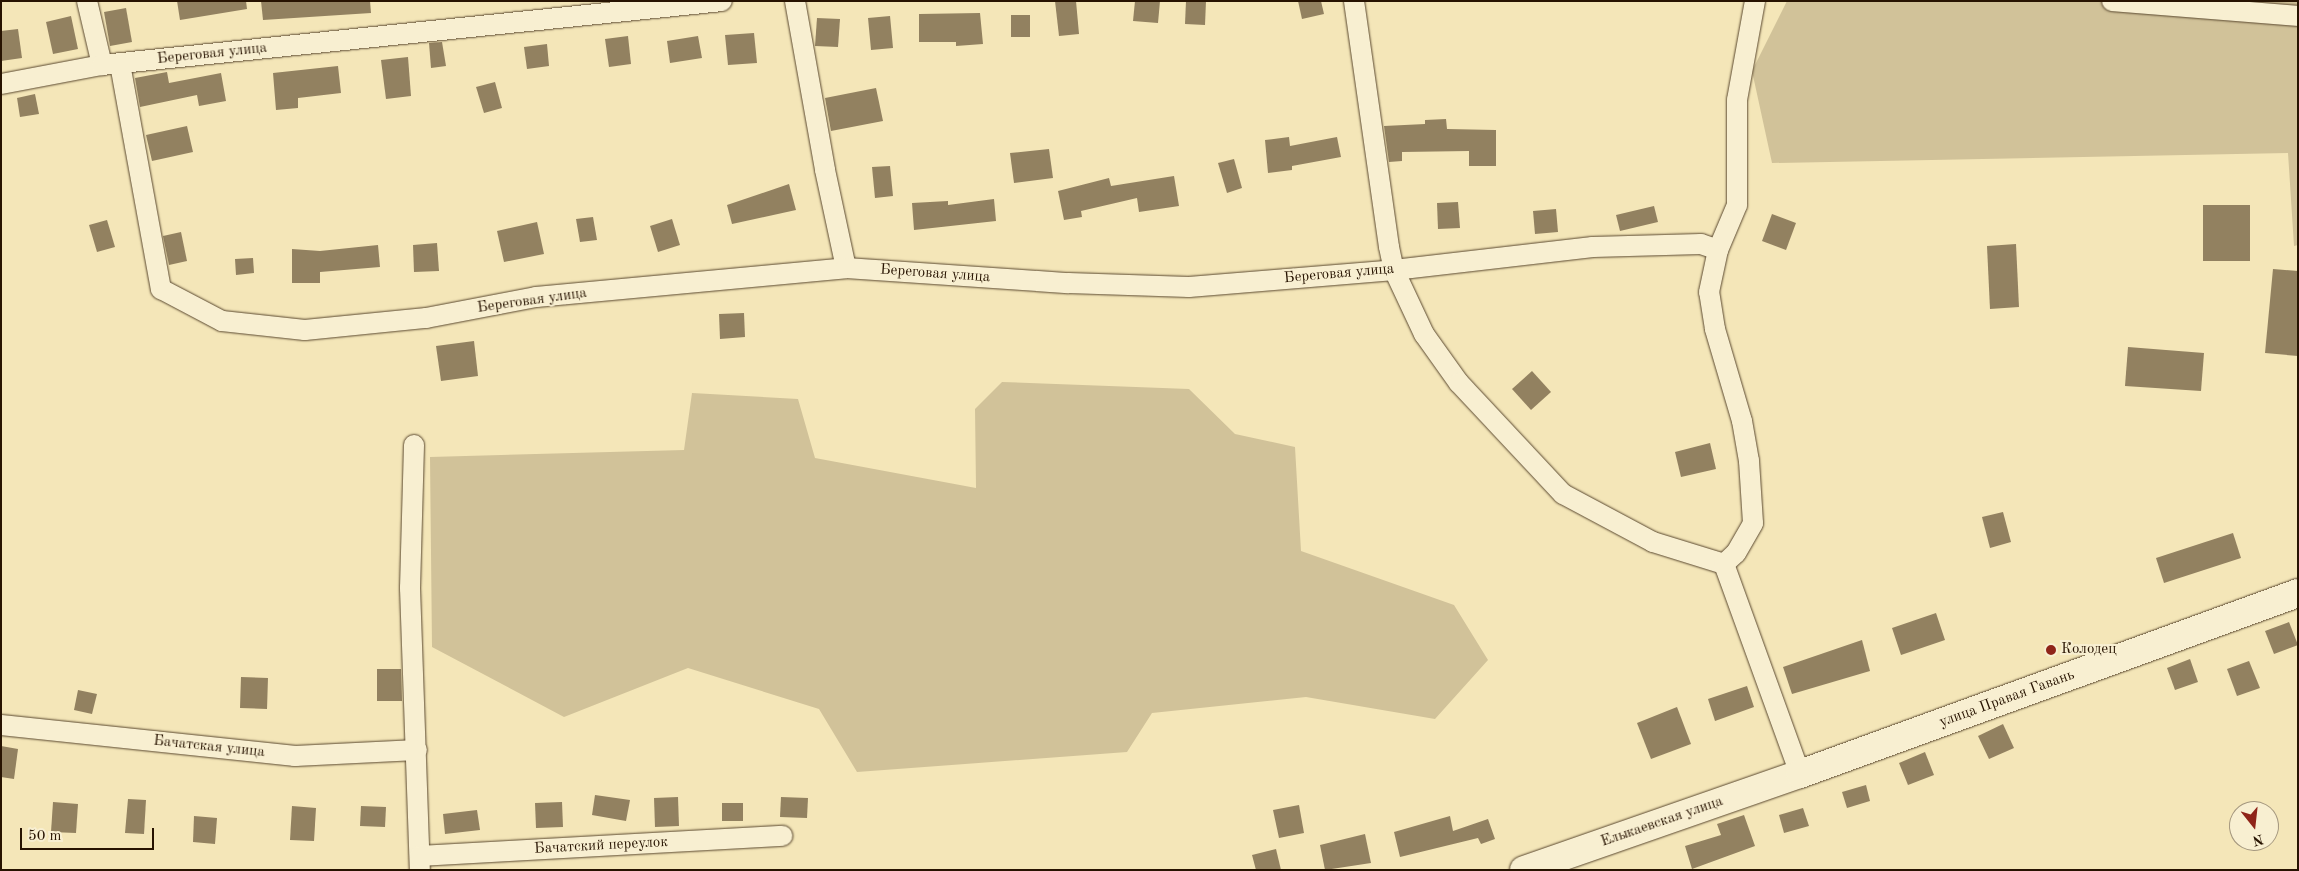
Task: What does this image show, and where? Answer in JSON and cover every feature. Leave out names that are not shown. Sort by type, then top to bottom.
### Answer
[{"type":"street","points":[[87,1],[111,65]]},
{"type":"street","name":"Береговая улица","points":[[1,84],[111,65],[722,1]]},
{"type":"street","points":[[795,1],[825,170],[846,268]]},
{"type":"street","points":[[1354,1],[1394,270],[1424,334],[1459,383],[1562,494],[1652,542],[1724,564]]},
{"type":"street","points":[[1724,564],[1736,553],[1753,523],[1749,461],[1742,421],[1716,329],[1709,292],[1718,250],[1737,205],[1737,100],[1755,1]]},
{"type":"street","points":[[2112,1],[2298,16]]},
{"type":"street","name":"Береговая улица","points":[[111,65],[161,289],[222,322],[305,330],[426,318],[536,297],[846,268],[1068,284],[1189,287],[1394,270],[1593,247],[1700,244],[1718,250]]},
{"type":"street","points":[[414,444],[410,588],[420,863]]},
{"type":"street","points":[[1724,564],[1800,774]]},
{"type":"street","name":"улица Правая Гавань","points":[[1800,774],[2298,593]]},
{"type":"street","name":"Бачатская улица","points":[[1,725],[295,756],[417,750]]},
{"type":"street","name":"Елыкаевская улица","points":[[1524,870],[1800,774]]},
{"type":"street","name":"Бачатский переулок","points":[[420,863],[782,836]]},
{"type":"shaded area","points":[[1787,1],[2298,1],[2298,245],[2294,246],[2288,153],[1772,163],[1752,71]]},
{"type":"shaded area","points":[[1002,382],[1189,389],[1235,434],[1295,447],[1301,551],[1454,605],[1488,660],[1435,719],[1306,697],[1152,713],[1127,752],[857,772],[819,709],[688,668],[564,717],[432,647],[430,457],[684,450],[692,393],[798,399],[815,458],[976,488],[975,409]]},
{"type":"building","points":[[177,1],[246,1],[247,9],[180,20]]},
{"type":"building","points":[[261,1],[370,1],[371,13],[263,20]]},
{"type":"building","points":[[1055,1],[1076,1],[1079,34],[1059,36]]},
{"type":"building","points":[[1135,1],[1160,1],[1158,23],[1133,21]]},
{"type":"building","points":[[1186,1],[1206,1],[1205,25],[1185,24]]},
{"type":"building","points":[[1298,1],[1321,1],[1324,14],[1302,19]]},
{"type":"building","points":[[126,8],[132,42],[110,46],[104,12]]},
{"type":"building","points":[[980,13],[983,44],[956,46],[956,42],[919,42],[919,14]]},
{"type":"building","points":[[1011,15],[1030,15],[1030,37],[1011,37]]},
{"type":"building","points":[[71,16],[78,49],[53,54],[46,22]]},
{"type":"building","points":[[890,16],[893,48],[871,50],[868,18]]},
{"type":"building","points":[[817,18],[840,19],[838,47],[815,46]]},
{"type":"building","points":[[18,29],[22,58],[1,61],[1,31]]},
{"type":"building","points":[[754,33],[757,63],[728,65],[725,35]]},
{"type":"building","points":[[628,36],[631,64],[609,67],[605,39]]},
{"type":"building","points":[[698,36],[702,58],[670,63],[667,41]]},
{"type":"building","points":[[442,42],[446,66],[431,68],[429,43]]},
{"type":"building","points":[[547,44],[549,66],[527,69],[524,47]]},
{"type":"building","points":[[408,57],[411,96],[386,99],[381,60]]},
{"type":"building","points":[[338,66],[341,93],[298,98],[298,108],[276,110],[273,73]]},
{"type":"building","points":[[167,72],[169,83],[221,73],[226,101],[199,106],[197,95],[140,107],[135,78]]},
{"type":"building","points":[[495,82],[502,108],[484,113],[476,87]]},
{"type":"building","points":[[876,88],[883,121],[831,131],[825,98]]},
{"type":"building","points":[[35,94],[39,114],[20,117],[17,98]]},
{"type":"building","points":[[1446,119],[1447,129],[1496,130],[1496,166],[1469,166],[1469,151],[1402,152],[1402,161],[1389,162],[1384,126],[1425,124],[1425,120]]},
{"type":"building","points":[[187,126],[193,152],[152,161],[146,135]]},
{"type":"building","points":[[1289,137],[1290,146],[1337,137],[1341,157],[1292,166],[1292,170],[1268,173],[1265,140]]},
{"type":"building","points":[[1049,149],[1053,178],[1014,183],[1010,153]]},
{"type":"building","points":[[1234,159],[1242,188],[1227,193],[1218,163]]},
{"type":"building","points":[[890,166],[893,196],[875,198],[872,167]]},
{"type":"building","points":[[1174,176],[1179,206],[1139,212],[1137,198],[1081,211],[1082,217],[1064,220],[1058,191],[1109,178],[1111,186]]},
{"type":"building","points":[[789,184],[796,210],[732,224],[727,205]]},
{"type":"building","points":[[994,199],[996,221],[914,230],[912,203],[948,201],[948,205]]},
{"type":"building","points":[[1458,202],[1460,228],[1438,229],[1437,203]]},
{"type":"building","points":[[2203,205],[2250,205],[2250,261],[2203,261]]},
{"type":"building","points":[[1654,206],[1658,222],[1620,231],[1616,215]]},
{"type":"building","points":[[1556,209],[1558,232],[1535,234],[1533,211]]},
{"type":"building","points":[[1772,214],[1796,223],[1786,250],[1762,241]]},
{"type":"building","points":[[593,217],[597,240],[580,242],[576,219]]},
{"type":"building","points":[[672,219],[680,245],[658,252],[650,226]]},
{"type":"building","points":[[107,220],[115,247],[97,252],[89,225]]},
{"type":"building","points":[[537,222],[544,254],[504,262],[497,231]]},
{"type":"building","points":[[181,232],[187,261],[169,265],[163,236]]},
{"type":"building","points":[[437,243],[439,271],[414,272],[413,245]]},
{"type":"building","points":[[2016,244],[2019,307],[1990,309],[1987,246]]},
{"type":"building","points":[[378,245],[380,267],[320,272],[320,283],[292,283],[292,249],[320,251]]},
{"type":"building","points":[[253,258],[254,273],[236,275],[235,259]]},
{"type":"building","points":[[2273,269],[2298,271],[2298,356],[2265,353]]},
{"type":"building","points":[[744,313],[745,337],[720,339],[719,314]]},
{"type":"building","points":[[474,341],[478,376],[441,381],[436,346]]},
{"type":"building","points":[[2128,347],[2204,353],[2201,391],[2125,386]]},
{"type":"building","points":[[1532,371],[1551,392],[1531,410],[1512,389]]},
{"type":"building","points":[[1710,443],[1716,469],[1681,477],[1675,452]]},
{"type":"building","points":[[2003,512],[2011,542],[1990,548],[1982,517]]},
{"type":"building","points":[[2233,533],[2241,558],[2164,583],[2156,558]]},
{"type":"building","points":[[1936,613],[1945,640],[1901,655],[1892,628]]},
{"type":"building","points":[[2289,622],[2298,645],[2274,654],[2265,631]]},
{"type":"building","points":[[1862,640],[1870,671],[1792,694],[1783,667]]},
{"type":"building","points":[[2190,659],[2198,682],[2175,690],[2167,668]]},
{"type":"building","points":[[2249,661],[2260,688],[2237,696],[2227,669]]},
{"type":"building","points":[[377,669],[401,669],[402,701],[377,701]]},
{"type":"building","points":[[241,677],[268,678],[267,709],[240,708]]},
{"type":"building","points":[[1747,686],[1754,707],[1715,721],[1708,699]]},
{"type":"building","points":[[78,690],[97,694],[92,714],[74,710]]},
{"type":"building","points":[[1677,707],[1691,744],[1651,759],[1637,723]]},
{"type":"building","points":[[2003,724],[2014,748],[1989,759],[1978,736]]},
{"type":"building","points":[[1,746],[18,749],[14,779],[1,777]]},
{"type":"building","points":[[1925,752],[1934,775],[1908,785],[1899,763]]},
{"type":"building","points":[[1866,785],[1870,801],[1847,808],[1842,792]]},
{"type":"building","points":[[595,795],[630,800],[626,821],[592,815]]},
{"type":"building","points":[[678,797],[679,826],[655,827],[654,798]]},
{"type":"building","points":[[781,797],[808,798],[807,818],[780,817]]},
{"type":"building","points":[[128,799],[146,800],[144,834],[125,833]]},
{"type":"building","points":[[53,802],[78,804],[76,833],[51,832]]},
{"type":"building","points":[[562,802],[563,827],[536,828],[535,803]]},
{"type":"building","points":[[722,803],[743,803],[743,821],[722,821]]},
{"type":"building","points":[[1299,805],[1304,833],[1279,838],[1273,810]]},
{"type":"building","points":[[292,806],[316,808],[314,841],[290,840]]},
{"type":"building","points":[[361,806],[386,807],[385,827],[360,826]]},
{"type":"building","points":[[1803,808],[1809,826],[1784,833],[1779,815]]},
{"type":"building","points":[[477,810],[480,830],[445,834],[443,814]]},
{"type":"building","points":[[1744,815],[1755,846],[1692,869],[1685,846],[1721,835],[1717,824]]},
{"type":"building","points":[[194,816],[217,818],[215,844],[193,842]]},
{"type":"building","points":[[1450,816],[1453,831],[1488,819],[1495,839],[1481,844],[1478,838],[1400,857],[1394,832]]},
{"type":"building","points":[[1365,834],[1371,863],[1325,870],[1320,845]]},
{"type":"building","points":[[1276,849],[1281,870],[1256,870],[1252,855]]},
{"type":"place","name":"Колодец","points":[[2051,650]]}]
